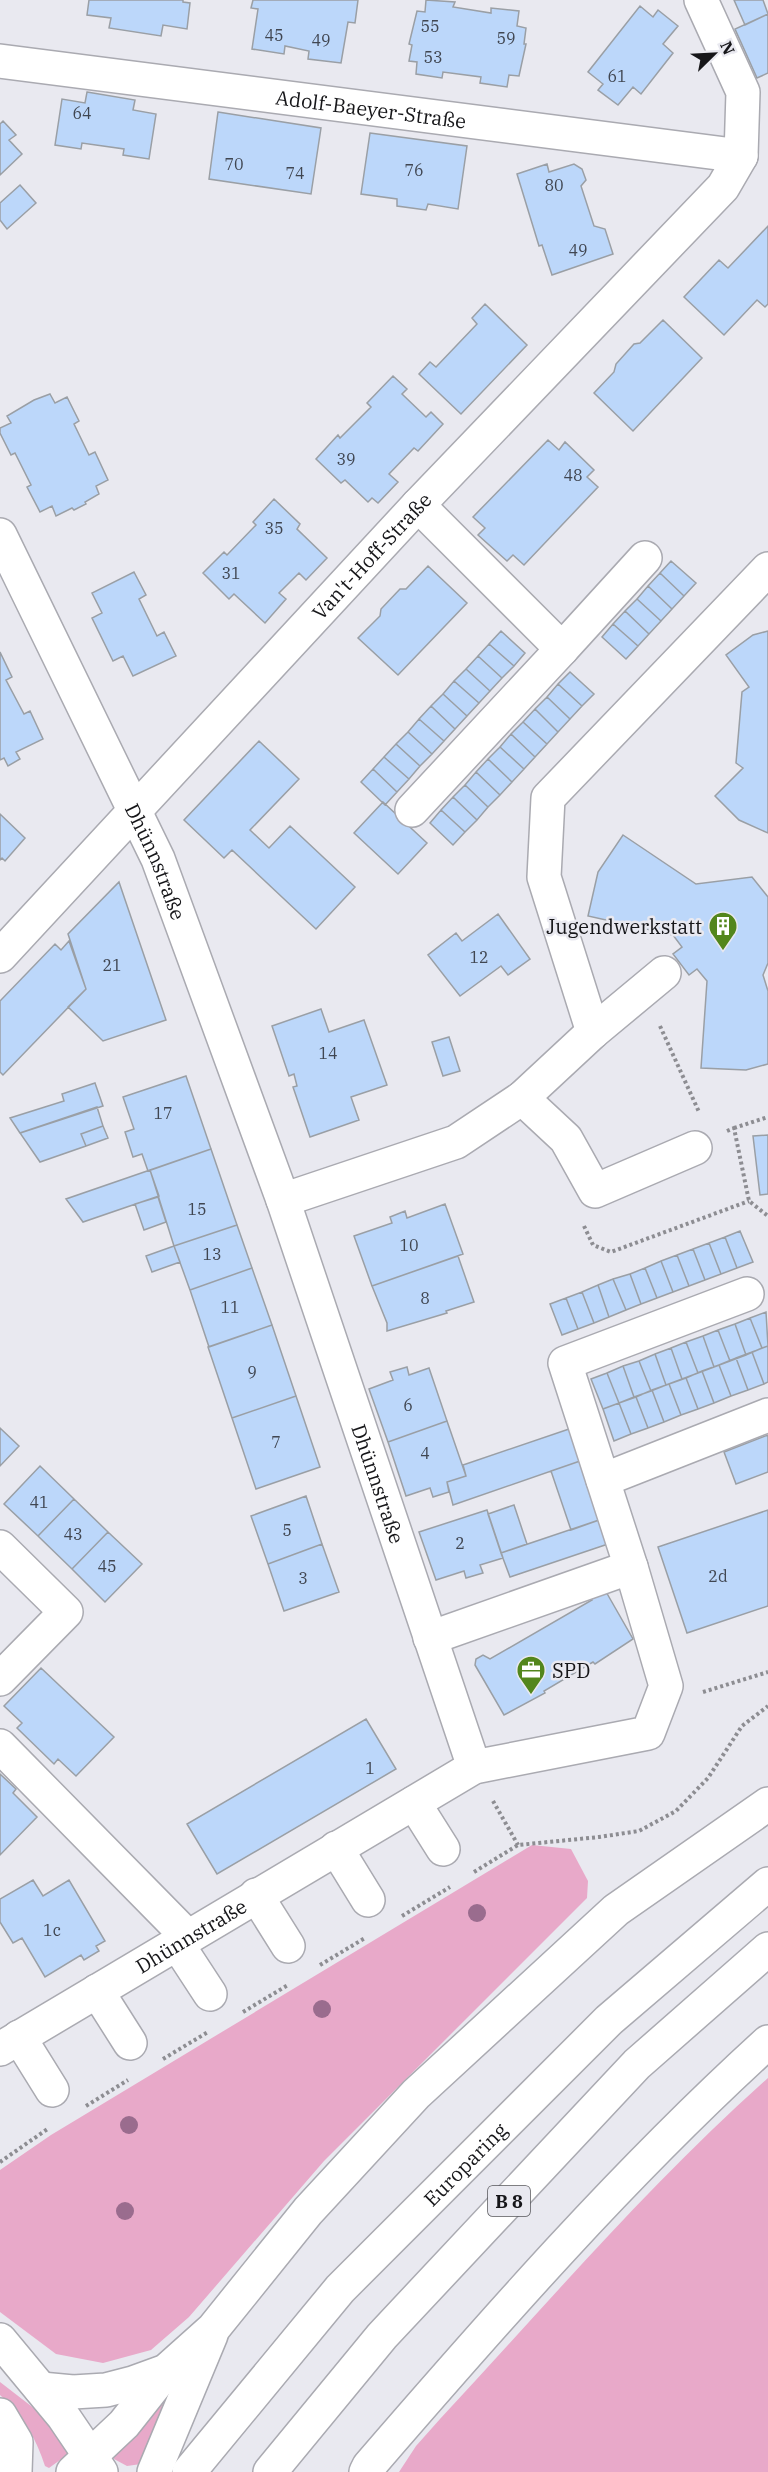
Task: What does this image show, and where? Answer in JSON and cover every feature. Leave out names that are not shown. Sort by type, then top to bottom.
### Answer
[{"type":"main road","points":[[701,0],[743,93],[741,156]]},
{"type":"main road","name":"Adolf-Baeyer-Straße","points":[[0,61],[741,156]]},
{"type":"main road","name":"Van't-Hoff-Straße","points":[[0,956],[418,505],[723,187],[741,156]]},
{"type":"main road","points":[[418,505],[562,649]]},
{"type":"main road","name":"Dhünnstraße","points":[[0,535],[158,859],[283,1200],[474,1767]]},
{"type":"main road","points":[[412,810],[645,558]]},
{"type":"main road","points":[[593,1032],[544,877],[548,798],[768,569]]},
{"type":"main road","points":[[283,1200],[456,1142],[522,1098],[593,1032],[654,981]]},
{"type":"main road","points":[[522,1098],[566,1139],[595,1191],[706,1141]]},
{"type":"main road","points":[[430,1638],[631,1567],[565,1363],[747,1294]]},
{"type":"main road","points":[[603,1480],[768,1415]]},
{"type":"main road","points":[[0,1547],[66,1612],[0,1679]]},
{"type":"main road","name":"Dhünnstraße","points":[[9,2043],[474,1767],[648,1733],[666,1686],[631,1567]]},
{"type":"main road","points":[[0,1746],[182,1939],[210,1994]]},
{"type":"main road","points":[[414,1803],[443,1849]]},
{"type":"main road","points":[[0,2340],[63,2416],[88,2467],[166,2371],[213,2328],[308,2211],[416,2094],[616,1910],[768,1804]]},
{"type":"main road","points":[[336,1848],[368,1900]]},
{"type":"main road","name":"Europaring","points":[[189,2472],[340,2289],[609,2020],[768,1884]]},
{"type":"main road","points":[[256,1895],[288,1946]]},
{"type":"main road","name":"B 8","points":[[270,2472],[382,2336],[637,2064],[768,1949]]},
{"type":"main road","points":[[97,1991],[130,2043]]},
{"type":"main road","points":[[365,2470],[514,2299],[626,2180],[768,2042]]},
{"type":"main road","points":[[9,2043],[52,2090]]},
{"type":"main road","points":[[154,2472],[213,2328]]},
{"type":"main road","points":[[0,2366],[41,2389],[73,2392],[106,2390],[166,2371]]},
{"type":"main road","points":[[0,2415],[16,2442],[14,2472]]},
{"type":"main road","points":[[0,2454],[14,2472]]},
{"type":"path","points":[[654,981],[701,1117]]},
{"type":"path","points":[[706,1141],[734,1128],[768,1117]]},
{"type":"path","points":[[734,1128],[749,1201],[768,1216]]},
{"type":"path","points":[[702,1693],[768,1672]]},
{"type":"path","points":[[467,1876],[518,1845],[599,1838],[639,1831],[676,1811],[708,1778],[742,1726],[768,1706]]},
{"type":"path","points":[[474,1767],[518,1845]]},
{"type":"path","points":[[397,1919],[457,1882]]},
{"type":"path","points":[[316,1968],[366,1938]]},
{"type":"path","points":[[236,2016],[296,1980]]},
{"type":"path","points":[[155,2064],[216,2028]]},
{"type":"path","points":[[85,2106],[135,2076]]},
{"type":"path","points":[[0,2162],[55,2124]]},
{"type":"shaded area","points":[[532,1845],[571,1849],[588,1881],[587,1898],[324,2161],[189,2317],[151,2350],[103,2363],[56,2354],[0,2312],[0,2170],[51,2135]]},
{"type":"shaded area","points":[[768,2078],[768,2472],[399,2472],[416,2446],[600,2245],[682,2159]]},
{"type":"shaded area","points":[[0,2382],[44,2416],[71,2452],[49,2468],[45,2466],[28,2428],[0,2395]]},
{"type":"shaded area","points":[[171,2390],[141,2464],[127,2466],[114,2459],[114,2455]]},
{"type":"building","points":[[89,0],[183,0],[183,2],[190,3],[187,29],[163,25],[161,36],[109,28],[111,18],[87,15]]},
{"type":"building","points":[[253,0],[358,0],[355,23],[348,22],[341,63],[308,59],[309,51],[285,46],[284,54],[252,49],[258,9],[251,8]]},
{"type":"building","points":[[426,0],[455,2],[453,7],[491,13],[491,8],[519,11],[517,26],[526,28],[524,44],[526,44],[519,76],[509,75],[507,87],[480,83],[481,77],[443,72],[442,78],[416,74],[417,62],[409,61],[412,45],[409,44],[417,11],[425,12]]},
{"type":"building","points":[[734,0],[763,0],[768,14],[745,25]]},
{"type":"building","points":[[640,6],[653,17],[658,10],[678,26],[663,44],[673,53],[641,94],[633,87],[618,105],[598,90],[603,84],[588,72]]},
{"type":"building","points":[[768,14],[768,73],[757,78],[735,29]]},
{"type":"building","points":[[87,92],[135,100],[133,110],[156,114],[149,159],[123,155],[124,149],[82,143],[81,149],[55,145],[62,99],[85,103]]},
{"type":"building","points":[[218,112],[321,128],[311,194],[209,179]]},
{"type":"building","points":[[3,121],[16,135],[9,140],[22,154],[0,175],[0,124]]},
{"type":"building","points":[[370,133],[467,146],[458,209],[428,204],[426,210],[397,206],[397,199],[361,194]]},
{"type":"building","points":[[547,164],[549,172],[574,164],[582,169],[586,180],[581,186],[594,226],[605,229],[613,254],[552,275],[542,245],[539,246],[517,174]]},
{"type":"building","points":[[20,185],[36,203],[7,229],[0,220],[0,203]]},
{"type":"building","points":[[768,226],[768,304],[765,307],[757,300],[724,335],[684,297],[719,260],[728,268]]},
{"type":"building","points":[[485,304],[527,345],[461,414],[419,374],[430,362],[436,367],[477,324],[472,318]]},
{"type":"building","points":[[663,320],[702,358],[633,431],[594,393],[614,372],[616,364],[634,344],[640,343]]},
{"type":"building","points":[[393,376],[407,389],[402,394],[426,417],[431,412],[443,424],[418,451],[414,448],[389,474],[398,482],[378,503],[372,498],[368,502],[345,480],[341,483],[316,459],[338,435],[340,438],[371,407],[367,403]]},
{"type":"building","points":[[50,394],[55,403],[67,397],[79,421],[74,424],[89,455],[95,452],[108,480],[96,486],[99,494],[85,502],[86,504],[56,516],[52,506],[40,512],[27,487],[31,485],[15,453],[11,455],[0,433],[0,428],[11,423],[7,416],[34,400]]},
{"type":"building","points":[[548,440],[559,450],[565,442],[594,470],[587,477],[598,487],[524,565],[513,555],[507,561],[478,535],[485,528],[473,517]]},
{"type":"building","points":[[274,499],[300,524],[297,529],[327,558],[306,580],[299,573],[279,593],[286,599],[265,623],[234,594],[229,599],[203,573],[224,552],[227,555],[256,525],[253,522]]},
{"type":"building","points":[[671,561],[696,583],[684,596],[660,573]]},
{"type":"building","points":[[428,566],[467,603],[398,675],[358,638],[380,616],[381,609],[400,589],[406,589]]},
{"type":"building","points":[[134,572],[146,595],[139,599],[157,636],[164,632],[176,656],[133,676],[123,656],[113,661],[92,618],[102,613],[92,593]]},
{"type":"building","points":[[660,573],[684,596],[672,609],[648,586]]},
{"type":"building","points":[[648,586],[672,609],[661,621],[637,599]]},
{"type":"building","points":[[637,599],[661,621],[649,634],[625,611]]},
{"type":"building","points":[[625,611],[649,634],[638,646],[613,624]]},
{"type":"building","points":[[613,624],[638,646],[626,659],[602,637]]},
{"type":"building","points":[[501,631],[525,653],[514,666],[489,644]]},
{"type":"building","points":[[768,631],[768,833],[739,820],[715,796],[743,768],[736,763],[742,692],[749,687],[726,655],[753,635]]},
{"type":"building","points":[[489,644],[514,666],[502,678],[478,656]]},
{"type":"building","points":[[0,652],[12,677],[6,680],[24,714],[30,711],[43,739],[16,752],[20,759],[8,766],[4,758],[0,760]]},
{"type":"building","points":[[478,656],[502,678],[490,691],[466,669]]},
{"type":"building","points":[[466,669],[490,691],[479,703],[454,681]]},
{"type":"building","points":[[570,672],[594,694],[582,706],[558,684]]},
{"type":"building","points":[[454,681],[479,703],[467,716],[443,694]]},
{"type":"building","points":[[558,684],[582,706],[570,719],[547,697]]},
{"type":"building","points":[[443,694],[467,716],[455,729],[431,706]]},
{"type":"building","points":[[547,697],[570,719],[558,732],[535,709]]},
{"type":"building","points":[[431,706],[455,729],[444,741],[419,719]]},
{"type":"building","points":[[535,709],[558,732],[547,744],[523,722]]},
{"type":"building","points":[[419,719],[444,741],[432,754],[408,732]]},
{"type":"building","points":[[523,722],[547,744],[535,757],[511,734]]},
{"type":"building","points":[[408,732],[432,754],[420,766],[396,744]]},
{"type":"building","points":[[511,734],[535,757],[524,769],[500,747]]},
{"type":"building","points":[[259,741],[299,779],[250,830],[269,848],[290,826],[355,887],[316,929],[232,850],[224,858],[184,820]]},
{"type":"building","points":[[396,744],[420,766],[409,779],[384,757]]},
{"type":"building","points":[[500,747],[524,769],[512,782],[488,759]]},
{"type":"building","points":[[384,757],[409,779],[397,792],[373,769]]},
{"type":"building","points":[[488,759],[512,782],[500,795],[476,772]]},
{"type":"building","points":[[373,769],[397,792],[385,805],[361,782]]},
{"type":"building","points":[[476,772],[500,795],[488,807],[465,785]]},
{"type":"building","points":[[465,785],[488,807],[477,820],[453,797]]},
{"type":"building","points":[[453,797],[477,820],[465,832],[441,810]]},
{"type":"building","points":[[383,802],[427,843],[398,874],[354,833]]},
{"type":"building","points":[[441,810],[465,832],[453,845],[430,823]]},
{"type":"building","points":[[0,814],[25,838],[5,861],[2,858],[0,860]]},
{"type":"building","name":"Jugendwerkstatt","points":[[623,835],[696,884],[752,877],[768,897],[768,963],[763,975],[768,991],[768,1064],[746,1070],[701,1068],[707,981],[697,969],[689,975],[673,954],[682,947],[673,935],[588,916],[598,872]]},
{"type":"building","points":[[119,882],[166,1020],[103,1041],[68,1007],[86,989],[68,934]]},
{"type":"building","points":[[498,914],[530,959],[508,975],[501,966],[460,996],[428,955],[456,933],[462,941]]},
{"type":"building","points":[[69,941],[86,989],[3,1075],[0,1072],[0,1001],[55,944],[61,950]]},
{"type":"building","points":[[321,1009],[329,1032],[364,1020],[387,1085],[351,1097],[359,1120],[310,1137],[293,1087],[297,1086],[294,1074],[289,1076],[272,1026]]},
{"type":"building","points":[[449,1037],[460,1071],[443,1076],[432,1042]]},
{"type":"building","points":[[186,1076],[211,1149],[148,1171],[142,1154],[133,1157],[125,1132],[134,1129],[123,1097]]},
{"type":"building","points":[[95,1083],[103,1106],[20,1133],[10,1118],[64,1101],[62,1094]]},
{"type":"building","points":[[97,1107],[103,1126],[81,1134],[86,1146],[40,1162],[20,1133]]},
{"type":"building","points":[[103,1126],[108,1138],[86,1146],[81,1134]]},
{"type":"building","points":[[768,1135],[768,1194],[760,1195],[753,1136]]},
{"type":"building","points":[[211,1149],[237,1225],[174,1246],[150,1170]]},
{"type":"building","points":[[150,1170],[159,1196],[83,1222],[66,1199]]},
{"type":"building","points":[[158,1197],[166,1222],[144,1230],[135,1204]]},
{"type":"building","points":[[445,1204],[463,1254],[372,1286],[354,1236],[392,1223],[390,1217],[405,1211],[407,1218]]},
{"type":"building","points":[[237,1225],[252,1268],[190,1290],[174,1246]]},
{"type":"building","points":[[740,1231],[753,1262],[737,1268],[725,1237]]},
{"type":"building","points":[[725,1237],[737,1268],[721,1274],[709,1243]]},
{"type":"building","points":[[709,1243],[721,1274],[705,1280],[693,1249]]},
{"type":"building","points":[[174,1246],[180,1262],[152,1272],[146,1256]]},
{"type":"building","points":[[693,1249],[705,1280],[689,1286],[677,1255]]},
{"type":"building","points":[[677,1255],[689,1286],[673,1292],[661,1261]]},
{"type":"building","points":[[458,1256],[474,1302],[446,1311],[447,1313],[387,1331],[387,1323],[372,1286]]},
{"type":"building","points":[[661,1261],[673,1292],[657,1298],[645,1268]]},
{"type":"building","points":[[252,1268],[272,1325],[209,1347],[190,1290]]},
{"type":"building","points":[[645,1268],[657,1298],[641,1304],[630,1274]]},
{"type":"building","points":[[630,1274],[641,1304],[626,1310],[613,1279]]},
{"type":"building","points":[[613,1279],[626,1310],[609,1317],[598,1285]]},
{"type":"building","points":[[598,1285],[609,1317],[594,1323],[582,1292]]},
{"type":"building","points":[[582,1292],[594,1323],[578,1329],[566,1298]]},
{"type":"building","points":[[566,1298],[578,1329],[562,1335],[550,1304]]},
{"type":"building","points":[[766,1312],[768,1346],[762,1348],[750,1318]]},
{"type":"building","points":[[750,1318],[762,1348],[746,1355],[735,1324]]},
{"type":"building","points":[[735,1324],[746,1355],[730,1361],[718,1330]]},
{"type":"building","points":[[272,1325],[296,1396],[232,1418],[208,1347]]},
{"type":"building","points":[[718,1330],[730,1361],[714,1367],[703,1336]]},
{"type":"building","points":[[703,1336],[714,1367],[698,1373],[686,1342]]},
{"type":"building","points":[[686,1342],[698,1373],[682,1379],[671,1348]]},
{"type":"building","points":[[768,1346],[768,1382],[764,1384],[752,1352]]},
{"type":"building","points":[[671,1348],[682,1379],[666,1385],[655,1354]]},
{"type":"building","points":[[752,1352],[764,1384],[748,1390],[736,1358]]},
{"type":"building","points":[[655,1354],[666,1385],[651,1391],[639,1361]]},
{"type":"building","points":[[736,1358],[748,1390],[731,1396],[719,1365]]},
{"type":"building","points":[[639,1361],[651,1391],[634,1397],[623,1366]]},
{"type":"building","points":[[719,1365],[731,1396],[714,1403],[702,1371]]},
{"type":"building","points":[[623,1366],[634,1397],[619,1403],[607,1373]]},
{"type":"building","points":[[407,1367],[409,1375],[429,1368],[447,1421],[388,1442],[369,1389],[393,1380],[390,1372]]},
{"type":"building","points":[[702,1371],[714,1403],[698,1409],[686,1378]]},
{"type":"building","points":[[607,1373],[619,1403],[603,1409],[591,1379]]},
{"type":"building","points":[[686,1378],[698,1409],[681,1415],[669,1384]]},
{"type":"building","points":[[669,1384],[681,1415],[664,1422],[652,1390]]},
{"type":"building","points":[[652,1390],[664,1422],[648,1428],[636,1397]]},
{"type":"building","points":[[296,1396],[320,1467],[256,1489],[232,1418]]},
{"type":"building","points":[[636,1397],[648,1428],[631,1434],[619,1403]]},
{"type":"building","points":[[619,1403],[631,1434],[614,1441],[603,1409]]},
{"type":"building","points":[[447,1421],[466,1476],[447,1482],[449,1492],[433,1497],[430,1488],[406,1496],[388,1442]]},
{"type":"building","points":[[0,1428],[19,1446],[0,1466]]},
{"type":"building","points":[[572,1428],[583,1460],[453,1505],[447,1482],[466,1476],[463,1465]]},
{"type":"building","points":[[768,1435],[768,1472],[736,1484],[724,1452]]},
{"type":"building","points":[[583,1460],[602,1519],[571,1530],[551,1471]]},
{"type":"building","points":[[40,1466],[74,1499],[38,1536],[4,1504]]},
{"type":"building","points":[[306,1496],[322,1544],[268,1564],[251,1516]]},
{"type":"building","points":[[74,1499],[108,1532],[72,1569],[38,1536]]},
{"type":"building","points":[[514,1505],[527,1544],[501,1553],[488,1514]]},
{"type":"building","points":[[487,1510],[503,1558],[480,1565],[483,1573],[466,1578],[464,1571],[436,1580],[419,1532]]},
{"type":"building","points":[[768,1510],[768,1606],[687,1633],[658,1547]]},
{"type":"building","points":[[602,1519],[611,1543],[510,1577],[501,1553]]},
{"type":"building","points":[[108,1532],[142,1564],[105,1602],[72,1569]]},
{"type":"building","points":[[322,1544],[339,1592],[284,1611],[268,1564]]},
{"type":"building","points":[[605,1590],[633,1639],[595,1664],[593,1662],[544,1691],[545,1693],[504,1715],[475,1665],[476,1659],[483,1655],[490,1659],[592,1600],[590,1597]]},
{"type":"building","points":[[41,1668],[114,1737],[76,1776],[58,1759],[54,1764],[17,1728],[22,1723],[4,1706]]},
{"type":"building","points":[[366,1719],[396,1769],[217,1874],[187,1824]]},
{"type":"building","points":[[0,1774],[16,1789],[13,1793],[37,1817],[0,1855]]},
{"type":"building","points":[[33,1880],[43,1896],[69,1880],[105,1941],[96,1946],[99,1951],[84,1960],[81,1955],[45,1977],[22,1938],[13,1943],[0,1922],[0,1899]]},
{"type":"place","name":"Jugendwerkstatt","points":[[723,952]]},
{"type":"place","name":"SPD","points":[[531,1696]]}]
